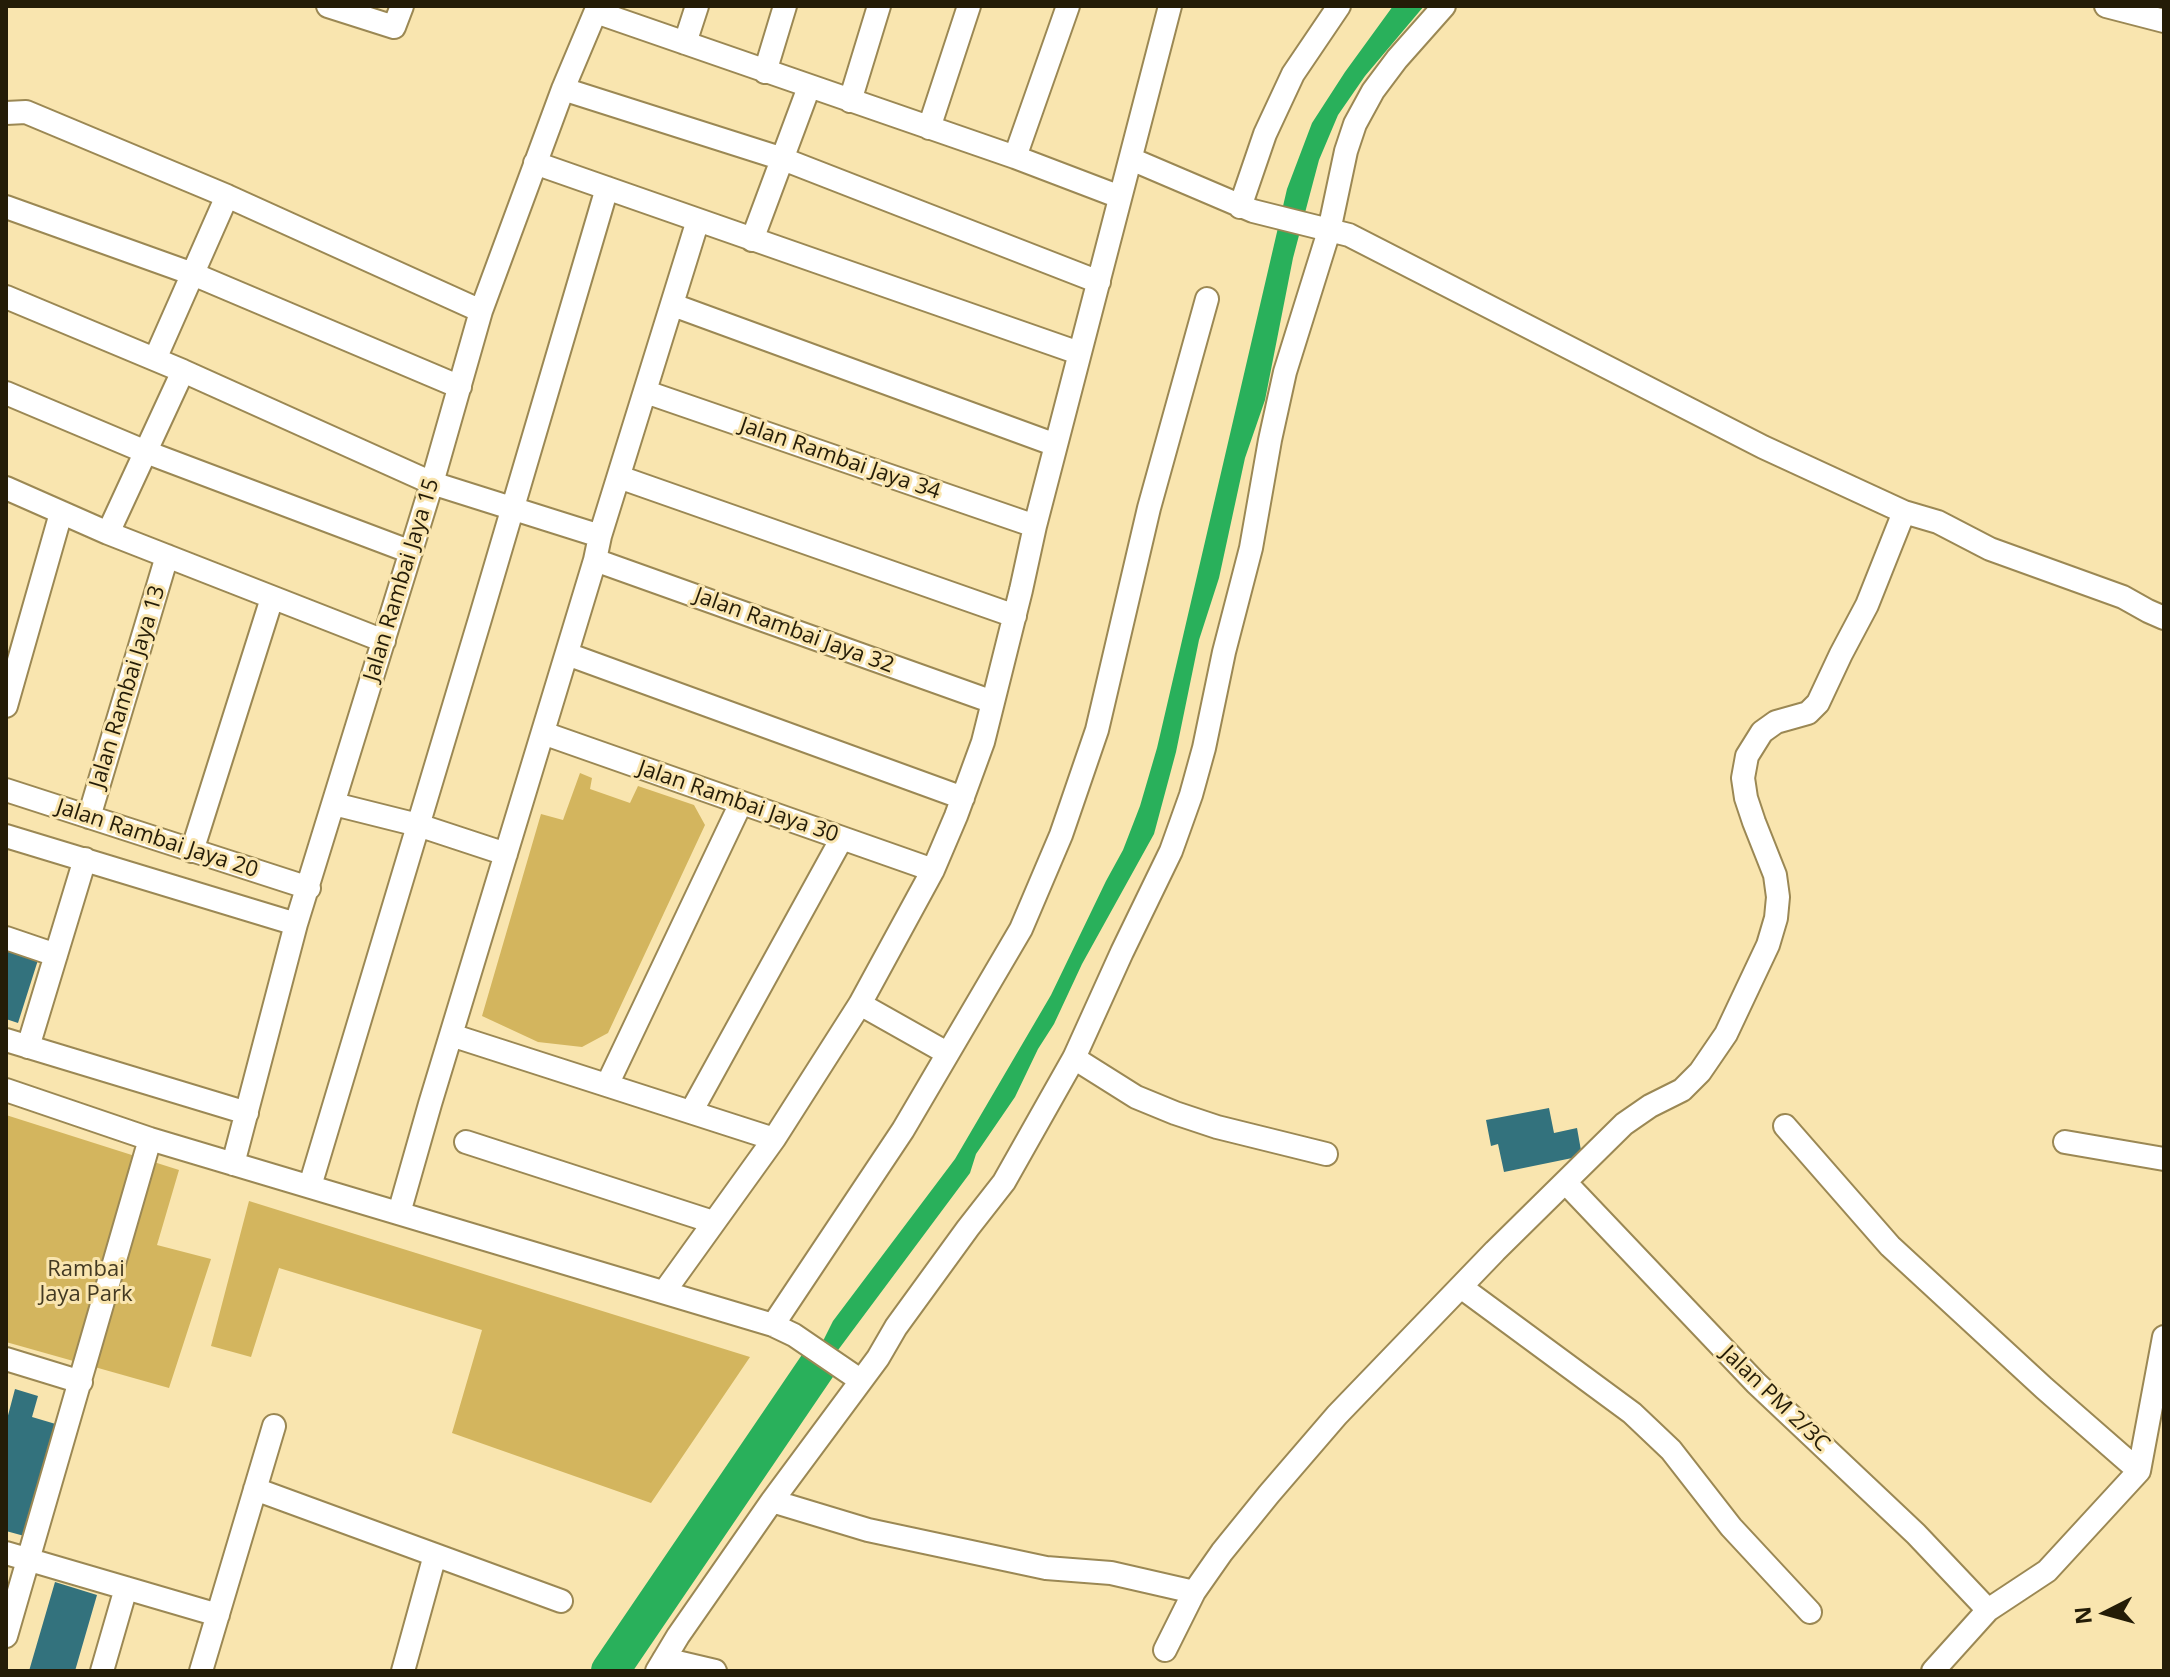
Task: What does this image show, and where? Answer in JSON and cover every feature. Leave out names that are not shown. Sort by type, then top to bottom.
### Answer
[{"type":"street","points":[[332,7],[394,27],[402,6]]},
{"type":"street","points":[[685,43],[697,6]]},
{"type":"street","points":[[765,72],[785,6]]},
{"type":"street","points":[[850,101],[879,6]]},
{"type":"street","points":[[929,128],[969,6]]},
{"type":"street","points":[[1015,157],[1068,6]]},
{"type":"street","points":[[664,1292],[774,1139],[860,1004],[933,870],[963,798],[983,742],[1035,526],[1170,6]]},
{"type":"street","points":[[1246,209],[1265,134],[1293,74],[1339,6]]},
{"type":"street","points":[[715,1671],[661,1665],[853,1375],[878,1358],[896,1327],[1004,1182],[1074,1058],[1171,851],[1204,748],[1224,652],[1251,548],[1270,440],[1319,229],[1355,124],[1373,91],[1444,6]]},
{"type":"street","points":[[2106,6],[2164,21]]},
{"type":"street","points":[[597,9],[765,72],[1015,157],[1120,197]]},
{"type":"street","name":"Jalan Rambai Jaya 15","points":[[233,1164],[296,924],[432,483],[481,311],[563,89],[597,9]]},
{"type":"street","points":[[752,240],[809,87]]},
{"type":"street","points":[[563,89],[783,159],[1099,282]]},
{"type":"street","points":[[6,113],[26,112],[227,196],[481,311]]},
{"type":"street","points":[[1131,159],[1246,209],[1349,235],[1699,417],[1904,512],[1938,522],[1990,549],[2123,597],[2164,618]]},
{"type":"street","points":[[535,163],[1079,353]]},
{"type":"street","points":[[310,1186],[607,188]]},
{"type":"street","points":[[155,359],[227,196]]},
{"type":"street","points":[[6,207],[193,274],[460,387]]},
{"type":"street","points":[[399,1213],[600,536],[698,220]]},
{"type":"street","points":[[6,297],[183,371],[432,483],[600,536]]},
{"type":"street","points":[[773,1325],[903,1130],[1021,929],[1061,835],[1097,730],[1149,508],[1207,299]]},
{"type":"street","points":[[673,305],[1056,445]]},
{"type":"street","points":[[108,533],[183,371]]},
{"type":"street","name":"Jalan Rambai Jaya 34","points":[[646,392],[1035,526]]},
{"type":"street","points":[[6,393],[146,452],[411,552]]},
{"type":"street","points":[[619,477],[1015,616]]},
{"type":"street","points":[[6,488],[108,533],[384,641]]},
{"type":"street","points":[[1165,1650],[1194,1592],[1222,1552],[1337,1415],[1624,1124],[1682,1090],[1700,1072],[1726,1034],[1768,945],[1777,907],[1775,875],[1746,798],[1743,778],[1747,756],[1762,732],[1776,722],[1808,713],[1818,703],[1867,605],[1904,512]]},
{"type":"street","points":[[6,706],[61,513]]},
{"type":"street","name":"Jalan Rambai Jaya 13","points":[[89,817],[167,556]]},
{"type":"street","name":"Jalan Rambai Jaya 32","points":[[595,560],[993,702]]},
{"type":"street","points":[[192,851],[272,598]]},
{"type":"street","points":[[567,654],[963,798]]},
{"type":"street","name":"Jalan Rambai Jaya 30","points":[[543,733],[933,870]]},
{"type":"street","name":"Jalan Rambai Jaya 20","points":[[6,790],[309,888]]},
{"type":"street","points":[[607,1085],[741,803]]},
{"type":"street","points":[[334,804],[418,825],[506,854]]},
{"type":"street","name":"Jalan Rambai Jaya 20","points":[[6,836],[296,924]]},
{"type":"street","points":[[691,1112],[842,838]]},
{"type":"street","points":[[28,1047],[85,859]]},
{"type":"street","points":[[6,938],[56,955]]},
{"type":"street","points":[[860,1004],[947,1053]]},
{"type":"street","points":[[451,1035],[774,1139]]},
{"type":"street","points":[[6,1040],[247,1113]]},
{"type":"street","points":[[1074,1058],[1136,1097],[1175,1113],[1217,1127],[1326,1154]]},
{"type":"street","points":[[6,1090],[150,1139],[773,1325],[794,1335],[853,1375]]},
{"type":"street","points":[[1785,1126],[1890,1246],[2139,1471]]},
{"type":"street","points":[[6,1636],[150,1139]]},
{"type":"street","points":[[466,1142],[713,1222]]},
{"type":"street","points":[[2065,1142],[2164,1159]]},
{"type":"street","name":"Jalan PM 2/3C","points":[[1566,1183],[1756,1383],[1916,1534],[1988,1610]]},
{"type":"street","points":[[1461,1287],[1632,1413],[1671,1450],[1731,1527],[1810,1612]]},
{"type":"street","points":[[1933,1671],[1988,1610],[2047,1571],[2139,1471],[2164,1337]]},
{"type":"street","points":[[6,1359],[81,1382]]},
{"type":"street","points":[[201,1671],[274,1426]]},
{"type":"street","points":[[255,1489],[561,1601]]},
{"type":"street","points":[[772,1501],[868,1530],[1046,1568],[1111,1573],[1194,1592]]},
{"type":"street","points":[[6,1553],[218,1615]]},
{"type":"street","points":[[403,1671],[435,1555]]},
{"type":"street","points":[[102,1671],[126,1588]]},
{"type":"green space","points":[[580,773],[592,778],[590,789],[630,803],[638,786],[694,805],[705,825],[608,1033],[582,1047],[538,1042],[482,1016],[541,814],[563,820]]},
{"type":"green space","name":"Rambai Jaya Park","points":[[6,1115],[179,1170],[157,1245],[211,1259],[169,1388],[6,1342]]},
{"type":"green space","points":[[249,1201],[750,1357],[651,1503],[452,1433],[482,1330],[279,1268],[251,1357],[211,1346]]},
{"type":"shaded area","points":[[1393,6],[1424,6],[1365,76],[1338,115],[1319,160],[1293,258],[1265,400],[1245,458],[1219,578],[1199,640],[1176,752],[1154,834],[1082,964],[1015,1097],[976,1154],[970,1173],[809,1389],[802,1383],[833,1321],[955,1159],[1051,995],[1123,850],[1157,748],[1287,189],[1312,123]]},
{"type":"building","points":[[6,949],[38,960],[18,1023],[6,1019]]},
{"type":"building","points":[[1549,1108],[1554,1133],[1577,1128],[1582,1156],[1504,1172],[1498,1144],[1491,1146],[1486,1120]]},
{"type":"building","points":[[15,1389],[38,1396],[32,1417],[59,1425],[28,1537],[6,1531],[6,1423]]},
{"type":"building","points":[[55,1582],[97,1595],[75,1671],[29,1671]]},
{"type":"waterway","points":[[610,1671],[818,1365]]}]
